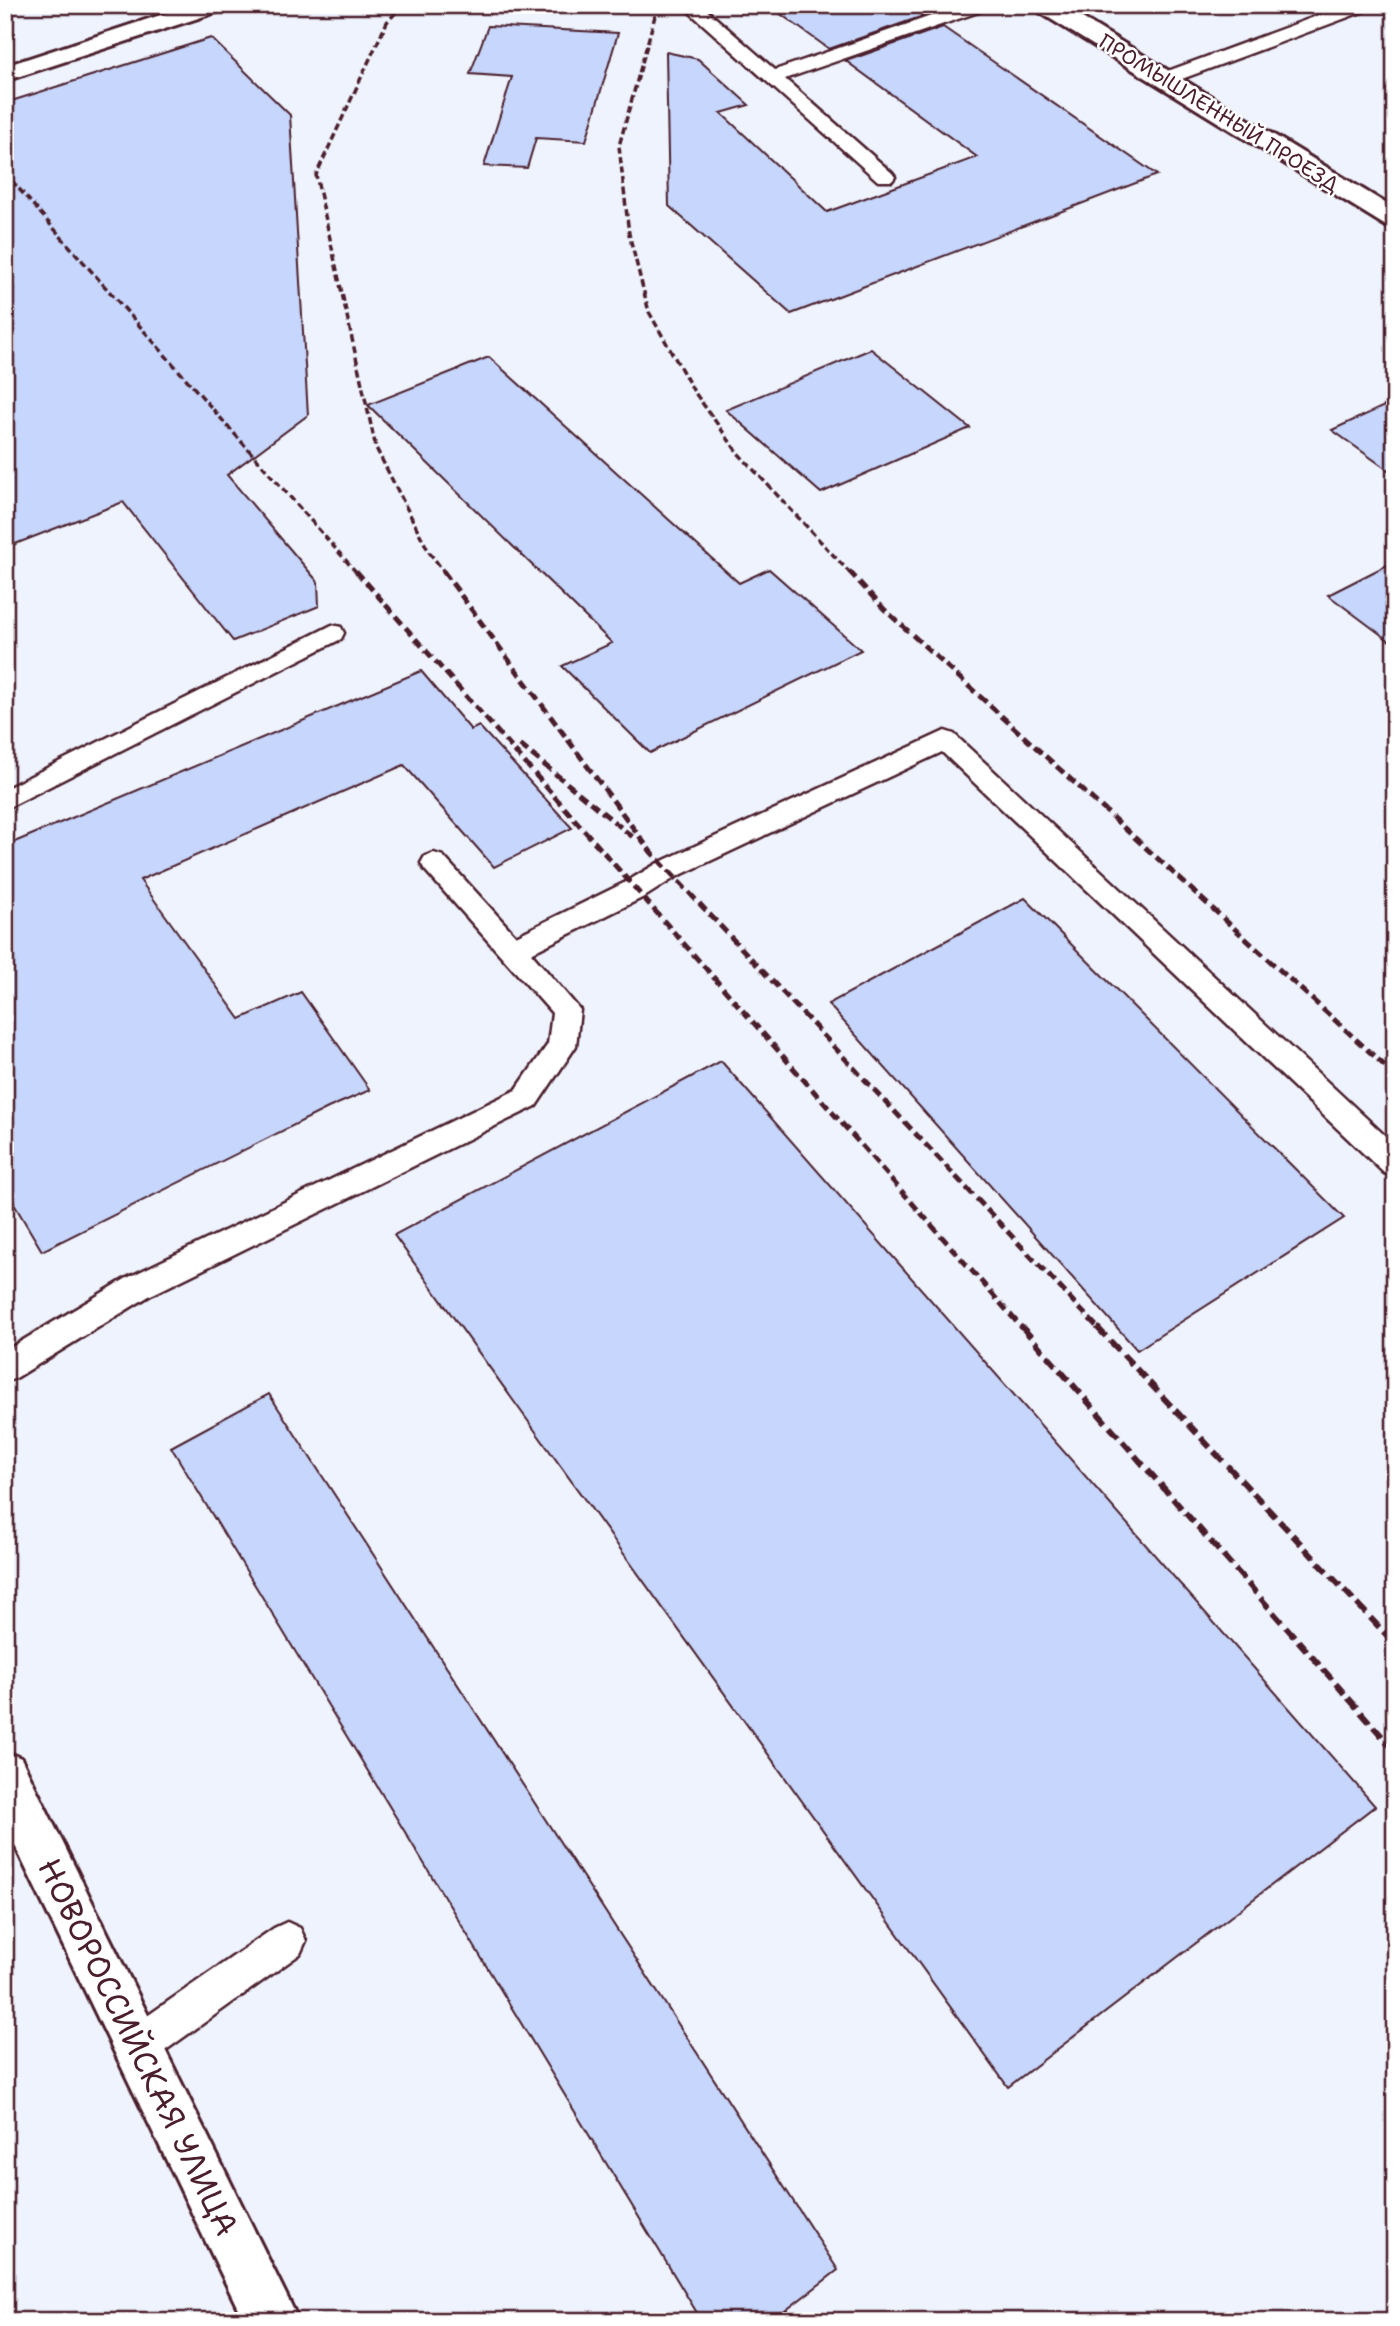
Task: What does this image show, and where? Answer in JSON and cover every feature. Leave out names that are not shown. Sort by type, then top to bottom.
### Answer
[{"type":"street","points":[[5,74],[215,5]]},
{"type":"street","name":"ПРОМЫШЛЕННЫЙ ПРОЕЗД","points":[[1044,5],[1395,220]]},
{"type":"street","name":"НОВОРОССИЙСКАЯ УЛИЦА","points":[[5,1774],[272,2321]]},
{"type":"lane","points":[[772,77],[981,5]]},
{"type":"lane","points":[[1164,79],[1364,5]]},
{"type":"lane","points":[[696,10],[885,177]]},
{"type":"lane","points":[[5,800],[332,633]]},
{"type":"lane","points":[[512,950],[636,889],[667,870],[945,740],[1395,1164]]},
{"type":"lane","points":[[5,1368],[138,1287],[526,1098],[562,1046],[566,1010],[433,863]]},
{"type":"lane","points":[[138,2046],[287,1941]]},
{"type":"shaded area","points":[[5,5],[1395,5],[1395,2321],[5,2321]]},
{"type":"building","points":[[768,5],[908,5],[923,16],[829,49]]},
{"type":"building","points":[[488,26],[618,33],[586,141],[536,138],[527,168],[484,166],[512,77],[470,74]]},
{"type":"building","points":[[943,27],[1157,175],[791,314],[669,206],[666,52],[698,59],[749,105],[721,113],[827,212],[977,157],[846,61]]},
{"type":"building","points":[[211,38],[290,115],[308,415],[227,475],[318,582],[319,606],[233,641],[123,502],[5,548],[5,103]]},
{"type":"building","points":[[871,349],[970,428],[821,493],[726,410]]},
{"type":"building","points":[[489,357],[739,583],[769,569],[861,650],[650,753],[562,666],[612,643],[368,405]]},
{"type":"building","points":[[1395,401],[1395,475],[1332,430]]},
{"type":"building","points":[[1395,561],[1395,645],[1328,595]]},
{"type":"building","points":[[421,671],[471,730],[479,726],[572,828],[494,867],[404,765],[140,880],[240,1019],[301,992],[370,1090],[328,1108],[42,1251],[5,1189],[5,846]]},
{"type":"building","points":[[1025,898],[1344,1218],[1137,1350],[828,1004]]},
{"type":"building","points":[[721,1061],[1375,1806],[1008,2087],[394,1235]]},
{"type":"building","points":[[269,1394],[838,2270],[772,2321],[702,2321],[171,1447]]},
{"type":"railway","points":[[403,5],[387,22],[316,175],[376,448],[429,552],[445,573]]},
{"type":"railway","points":[[658,5],[619,146],[629,234],[649,312],[693,390],[738,453],[850,573]]},
{"type":"railway","points":[[5,173],[357,573]]},
{"type":"railway","points":[[356,571],[1023,1329]]},
{"type":"railway","points":[[443,571],[651,852],[1099,1329]]},
{"type":"railway","points":[[849,571],[884,609],[1395,1075]]},
{"type":"railway","points":[[520,745],[634,838]]},
{"type":"railway","points":[[1022,1327],[1395,1751]]},
{"type":"railway","points":[[1097,1327],[1395,1644]]}]
